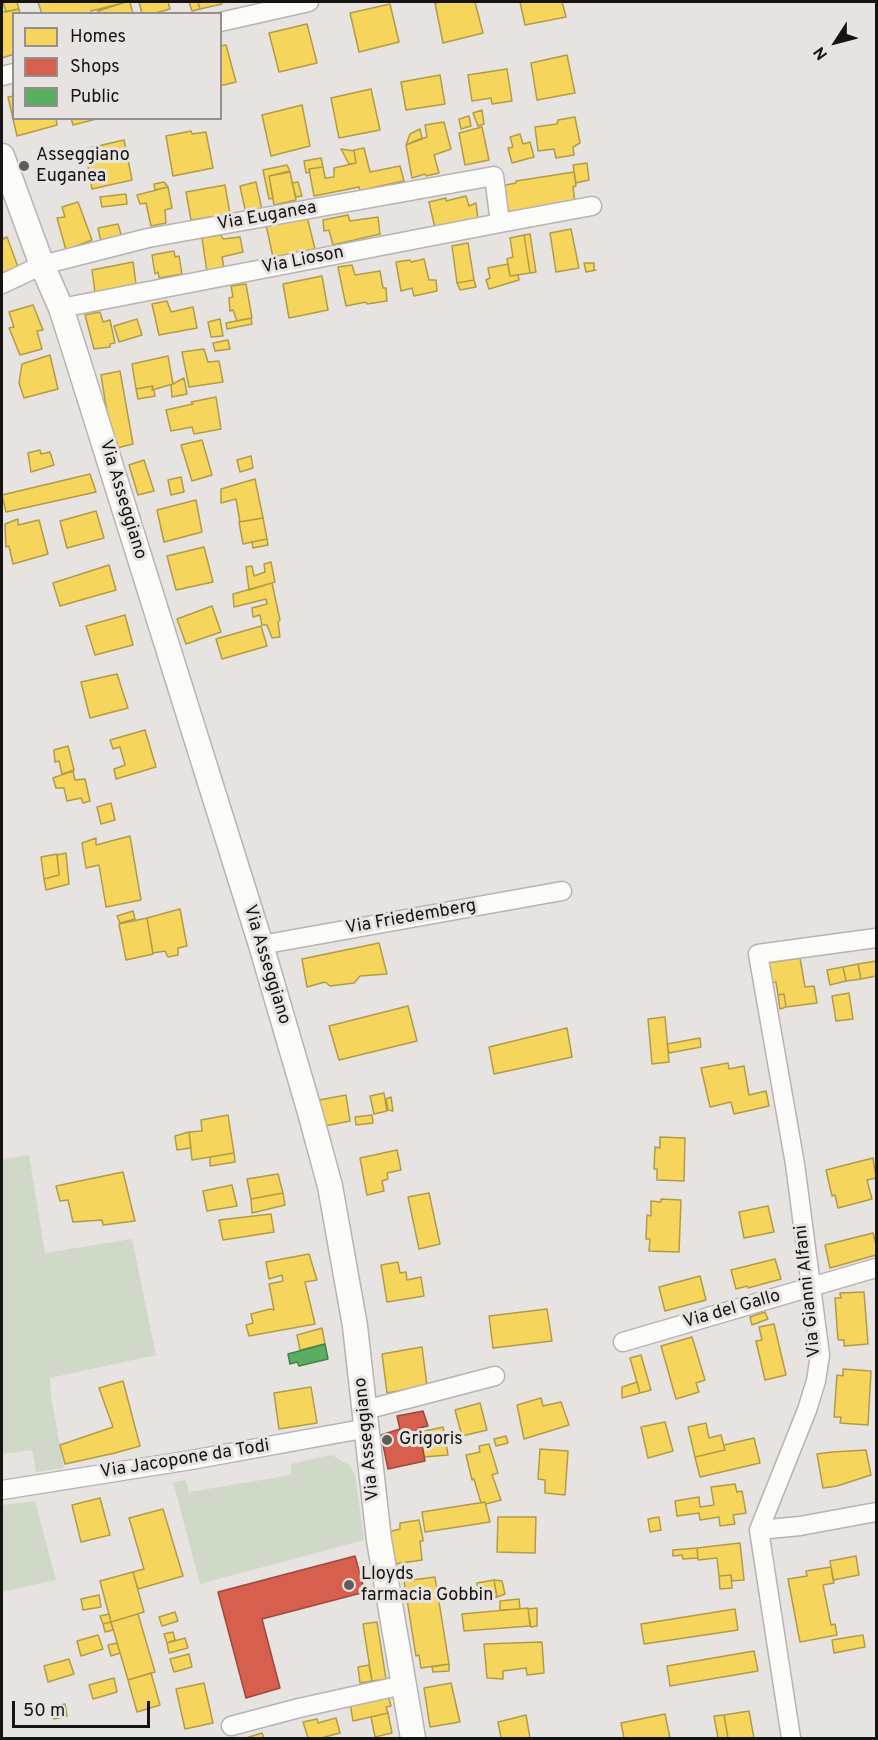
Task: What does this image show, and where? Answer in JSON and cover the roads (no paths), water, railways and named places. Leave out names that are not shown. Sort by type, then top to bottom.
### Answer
[{"type":"street","points":[[222,22],[309,2]]},
{"type":"street","name":"Via Asseggiano","points":[[2,156],[42,265],[61,308],[261,945],[330,1186],[355,1326],[379,1540],[413,1738]]},
{"type":"street","name":"Via Euganea","points":[[42,265],[148,238],[494,176],[500,222]]},
{"type":"street","name":"Via Lioson","points":[[61,308],[592,206]]},
{"type":"street","points":[[2,284],[42,265]]},
{"type":"street","name":"Via Friedemberg","points":[[261,945],[562,891]]},
{"type":"street","name":"Via Gianni Alfani","points":[[759,1530],[807,1410],[816,1381],[820,1355],[795,1164],[758,954],[876,938]]},
{"type":"street","name":"Via del Gallo","points":[[623,1342],[876,1268]]},
{"type":"street","name":"Via Jacopone da Todi","points":[[2,1490],[191,1460],[366,1419],[495,1376]]},
{"type":"street","points":[[791,1738],[759,1530],[800,1526],[876,1512]]},
{"type":"street","points":[[231,1726],[299,1708],[404,1685]]},
{"type":"place","name":"Asseggiano Euganea","points":[[24,166]]},
{"type":"place","name":"Grigoris","points":[[387,1440]]},
{"type":"place","name":"Lloyds farmacia Gobbin","points":[[349,1585]]}]
